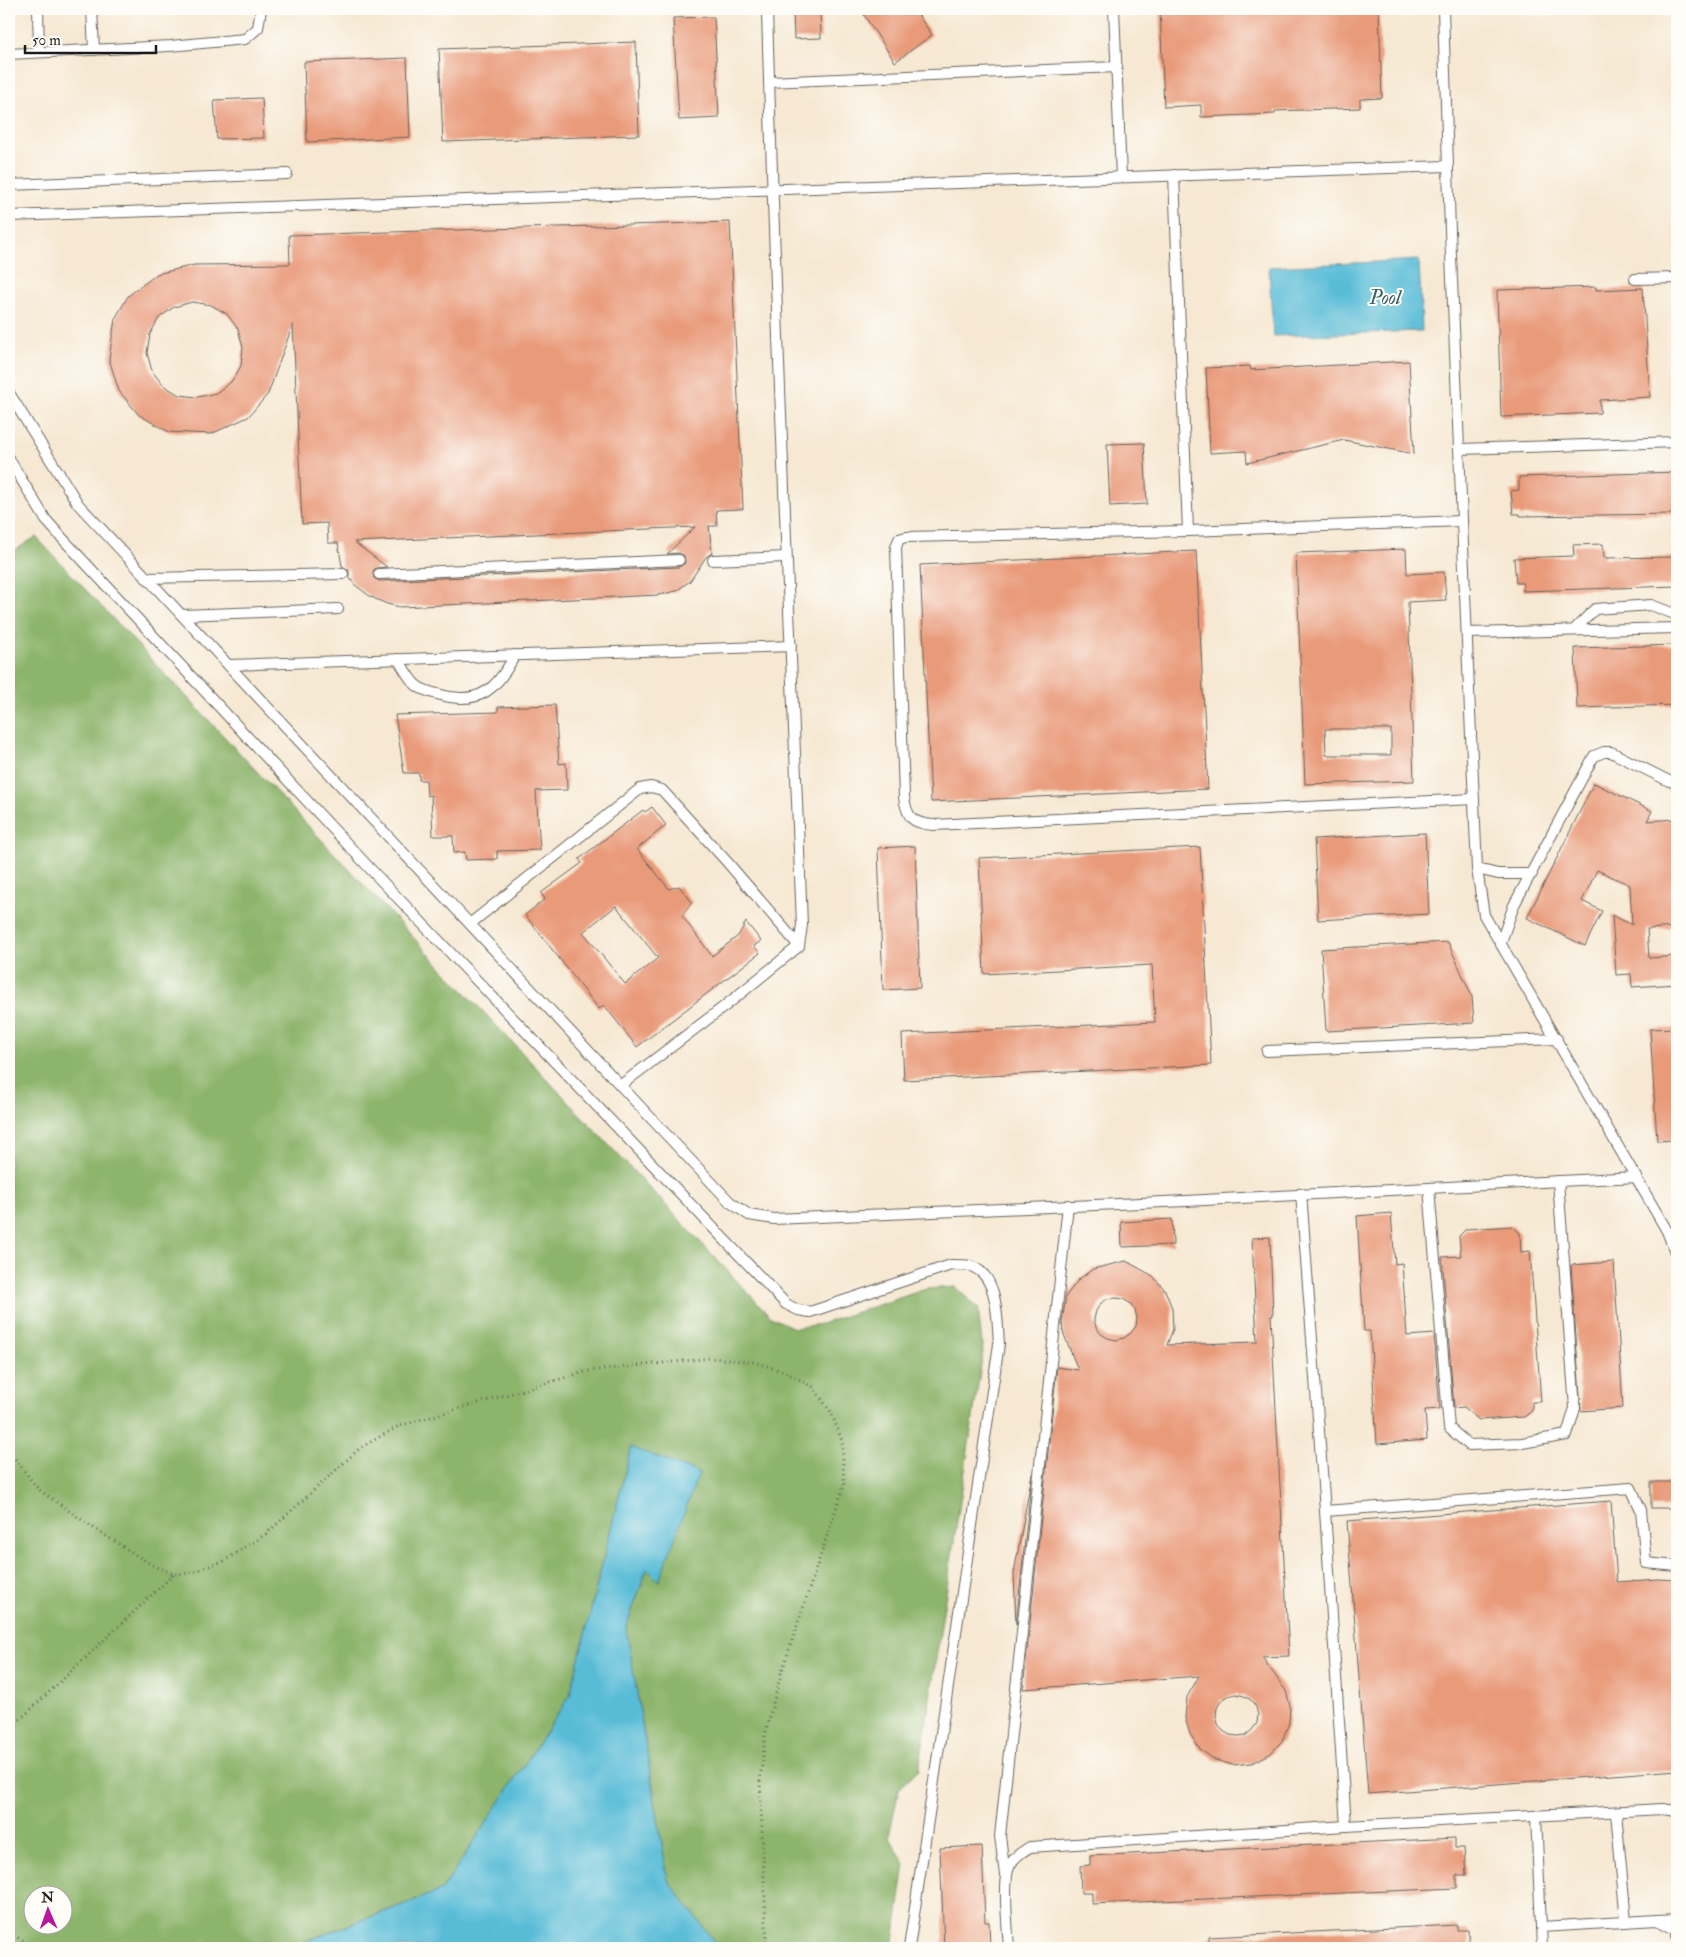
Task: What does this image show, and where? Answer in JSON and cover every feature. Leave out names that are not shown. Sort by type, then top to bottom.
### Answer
[{"type":"lane","points":[[38,9],[40,52]]},
{"type":"lane","points":[[92,9],[94,50]]},
{"type":"lane","points":[[9,54],[170,46],[245,39],[258,28],[261,9]]},
{"type":"lane","points":[[621,1085],[725,1006],[799,946],[802,925],[772,189],[768,9]]},
{"type":"lane","points":[[1114,9],[1121,177]]},
{"type":"lane","points":[[1443,9],[1447,166],[1466,633],[1477,869],[1484,915],[1637,1177],[1667,1231],[1677,1257]]},
{"type":"lane","points":[[769,82],[1117,67]]},
{"type":"lane","points":[[9,216],[1447,166]]},
{"type":"lane","points":[[9,185],[287,174]]},
{"type":"lane","points":[[1174,175],[1188,531]]},
{"type":"lane","points":[[1635,279],[1677,278]]},
{"type":"lane","points":[[9,393],[78,504],[730,1202],[749,1215],[774,1220],[1186,1201],[1637,1177]]},
{"type":"lane","points":[[1460,449],[1677,442]]},
{"type":"lane","points":[[9,459],[46,520],[70,547],[376,875],[786,1304],[798,1310],[810,1312],[951,1265],[971,1266],[986,1275],[994,1296],[999,1344],[909,1948]]},
{"type":"lane","points":[[1462,522],[1188,531],[906,537],[899,539],[896,547],[904,797],[909,816],[914,821],[933,825],[1474,799]]},
{"type":"lane","points":[[713,560],[786,557]]},
{"type":"lane","points":[[379,574],[679,560]]},
{"type":"lane","points":[[146,578],[343,574]]},
{"type":"lane","points":[[1574,630],[1595,609],[1651,605],[1677,615]]},
{"type":"lane","points":[[182,615],[338,609]]},
{"type":"lane","points":[[1466,633],[1677,628]]},
{"type":"lane","points":[[229,666],[791,646]]},
{"type":"lane","points":[[398,659],[415,685],[426,691],[460,698],[472,697],[485,692],[496,684],[504,675],[515,655]]},
{"type":"lane","points":[[1500,942],[1514,906],[1594,756],[1604,752],[1611,752],[1677,782]]},
{"type":"lane","points":[[470,923],[640,789],[651,787],[662,790],[799,946]]},
{"type":"lane","points":[[1477,869],[1518,876],[1532,874]]},
{"type":"lane","points":[[1267,1052],[1557,1039]]},
{"type":"lane","points":[[1429,1188],[1448,1428],[1469,1444],[1522,1443],[1567,1435],[1575,1408],[1558,1181]]},
{"type":"lane","points":[[1301,1194],[1346,1826]]},
{"type":"lane","points":[[1009,1948],[1006,1881],[1000,1836],[1068,1205]]},
{"type":"lane","points":[[1325,1510],[1631,1488],[1641,1510],[1646,1563],[1677,1566]]},
{"type":"lane","points":[[1006,1881],[1008,1867],[1016,1855],[1030,1847],[1346,1826],[1662,1809],[1677,1811]]},
{"type":"lane","points":[[1616,1812],[1626,1922]]},
{"type":"lane","points":[[1536,1816],[1542,1948]]},
{"type":"lane","points":[[1541,1927],[1677,1918]]},
{"type":"lane","points":[[1657,1920],[1677,1930],[1677,1936]]},
{"type":"path","points":[[9,1451],[38,1489],[95,1529],[152,1565],[174,1574],[190,1573],[224,1562],[266,1534],[360,1448],[399,1426],[588,1372],[711,1358],[754,1362],[785,1372],[812,1387],[831,1412],[842,1441],[844,1485],[781,1674],[766,1730],[760,1781],[767,1948]]},
{"type":"path","points":[[9,1730],[174,1574]]},
{"type":"path","points":[[9,1934],[32,1945],[64,1948]]},
{"type":"green space","points":[[36,537],[771,1317],[794,1328],[821,1324],[926,1289],[955,1287],[978,1308],[983,1352],[919,1770],[899,1789],[889,1836],[905,1864],[893,1948],[719,1948],[668,1880],[626,1627],[647,1569],[659,1581],[631,1447],[570,1695],[442,1890],[303,1942],[301,1948],[9,1948],[9,554]]},
{"type":"water","name":"Pool","points":[[1419,260],[1422,331],[1273,336],[1269,267]]},
{"type":"water","points":[[631,1447],[699,1473],[659,1581],[647,1569],[626,1627],[668,1880],[719,1948],[301,1948],[302,1943],[442,1890],[570,1695]]},
{"type":"building","points":[[793,9],[820,9],[821,38],[794,39]]},
{"type":"building","points":[[860,9],[914,9],[932,35],[895,62]]},
{"type":"building","points":[[1160,9],[1379,9],[1382,98],[1360,99],[1360,108],[1275,111],[1275,114],[1201,117],[1201,105],[1164,107]]},
{"type":"building","points":[[714,17],[719,118],[679,120],[673,18]]},
{"type":"building","points":[[636,42],[639,135],[443,142],[439,49]]},
{"type":"building","points":[[407,58],[410,137],[307,142],[304,62]]},
{"type":"building","points":[[262,98],[264,138],[217,139],[214,100]]},
{"type":"building","points":[[730,222],[743,509],[716,510],[717,526],[709,526],[712,553],[706,557],[690,581],[676,591],[659,595],[400,607],[371,597],[355,585],[349,577],[349,570],[342,566],[338,543],[328,543],[327,523],[302,524],[293,324],[268,394],[248,417],[211,434],[169,432],[139,415],[119,391],[109,359],[115,319],[128,296],[157,274],[194,265],[290,264],[289,235]],"holes":[[[192,302],[211,305],[227,314],[238,329],[243,347],[241,366],[231,382],[216,393],[198,397],[179,395],[163,385],[152,371],[147,353],[150,334],[159,318],[174,307]],[[695,527],[667,554],[679,553],[684,556],[685,563],[679,567],[379,581],[374,578],[373,571],[376,568],[387,567],[354,542]]]},
{"type":"building","points":[[1596,287],[1596,290],[1643,288],[1650,397],[1600,400],[1600,413],[1501,417],[1497,290]]},
{"type":"building","points":[[1409,361],[1414,454],[1344,440],[1247,463],[1246,451],[1210,453],[1206,368],[1250,366],[1251,370]]},
{"type":"building","points":[[1144,443],[1147,504],[1110,506],[1107,444]]},
{"type":"building","points":[[1677,472],[1677,514],[1520,516],[1520,514],[1513,514],[1511,491],[1519,490],[1519,477]]},
{"type":"building","points":[[1603,544],[1604,558],[1677,557],[1677,586],[1523,591],[1523,583],[1516,583],[1514,558],[1574,556],[1573,545]]},
{"type":"building","points":[[1406,549],[1407,574],[1444,572],[1446,600],[1408,602],[1414,781],[1305,784],[1296,553]],"holes":[[[1325,729],[1391,729],[1391,755],[1326,755]]]},
{"type":"building","points":[[1196,551],[1208,789],[931,802],[920,565]]},
{"type":"building","points":[[1677,645],[1677,705],[1577,708],[1575,648]]},
{"type":"building","points":[[555,705],[559,764],[566,763],[567,790],[536,791],[540,850],[497,851],[497,859],[466,860],[465,852],[454,853],[453,836],[433,836],[431,795],[427,796],[426,780],[419,780],[419,773],[404,773],[395,715],[498,712],[498,707]]},
{"type":"building","points":[[1594,783],[1652,811],[1647,821],[1677,819],[1677,927],[1647,929],[1649,958],[1677,956],[1677,984],[1632,987],[1631,974],[1616,975],[1612,915],[1632,925],[1630,885],[1597,870],[1582,901],[1602,911],[1585,946],[1527,918]]},
{"type":"building","points":[[652,807],[666,825],[637,849],[669,889],[679,886],[692,902],[682,916],[712,956],[738,936],[746,922],[761,941],[754,946],[760,953],[637,1047],[604,1005],[599,1009],[525,915],[545,899],[541,893],[582,863],[579,859],[643,810],[645,812]],"holes":[[[616,906],[658,958],[625,984],[583,932]]]},
{"type":"building","points":[[1425,833],[1429,914],[1318,920],[1314,839]]},
{"type":"building","points":[[915,846],[920,988],[883,990],[878,848]]},
{"type":"building","points":[[1200,847],[1211,1065],[904,1080],[902,1034],[1155,1022],[1152,965],[984,974],[979,858]]},
{"type":"building","points":[[1448,942],[1472,997],[1474,1023],[1326,1031],[1321,949]]},
{"type":"building","points":[[1677,1028],[1677,1140],[1657,1141],[1650,1029]]},
{"type":"building","points":[[1391,1213],[1395,1264],[1402,1263],[1407,1336],[1434,1334],[1440,1409],[1425,1410],[1427,1440],[1377,1444],[1370,1331],[1364,1331],[1357,1216]]},
{"type":"building","points":[[1172,1219],[1173,1245],[1122,1247],[1121,1222]]},
{"type":"building","points":[[1512,1226],[1520,1233],[1521,1252],[1530,1251],[1541,1402],[1532,1402],[1532,1411],[1524,1417],[1479,1420],[1464,1407],[1454,1408],[1442,1257],[1461,1256],[1459,1236],[1466,1229]]},
{"type":"building","points":[[1270,1237],[1273,1316],[1271,1316],[1289,1656],[1262,1657],[1286,1691],[1290,1706],[1289,1723],[1282,1741],[1270,1754],[1252,1763],[1233,1765],[1215,1760],[1200,1749],[1190,1734],[1185,1718],[1187,1697],[1199,1676],[1023,1689],[1057,1367],[1078,1370],[1063,1332],[1062,1322],[1066,1296],[1079,1279],[1093,1269],[1126,1261],[1153,1276],[1165,1290],[1172,1308],[1173,1329],[1167,1345],[1257,1342],[1252,1238]],"holes":[[[1107,1299],[1123,1299],[1130,1303],[1135,1310],[1137,1318],[1136,1326],[1131,1333],[1124,1338],[1116,1340],[1101,1334],[1096,1327],[1094,1319],[1100,1304]],[[1236,1694],[1251,1700],[1256,1707],[1258,1715],[1257,1723],[1246,1735],[1230,1735],[1223,1731],[1218,1724],[1216,1716],[1217,1708],[1221,1701],[1228,1696]]]},
{"type":"building","points":[[1614,1262],[1623,1408],[1581,1411],[1571,1265]]},
{"type":"building","points":[[1032,1474],[1016,1624],[1014,1573]]},
{"type":"building","points":[[1651,1482],[1677,1482],[1677,1508],[1651,1508]]},
{"type":"building","points":[[1611,1501],[1617,1582],[1658,1579],[1677,1580],[1677,1770],[1368,1794],[1347,1521]]},
{"type":"building","points":[[1455,1838],[1455,1848],[1464,1848],[1466,1875],[1457,1875],[1457,1888],[1092,1904],[1092,1893],[1081,1893],[1080,1866],[1090,1865],[1090,1856]]},
{"type":"building","points":[[982,1846],[985,1922],[989,1922],[990,1948],[944,1948],[940,1848]]},
{"type":"building","points":[[1457,1925],[1457,1930],[1468,1930],[1469,1948],[1209,1948],[1209,1937]]}]
